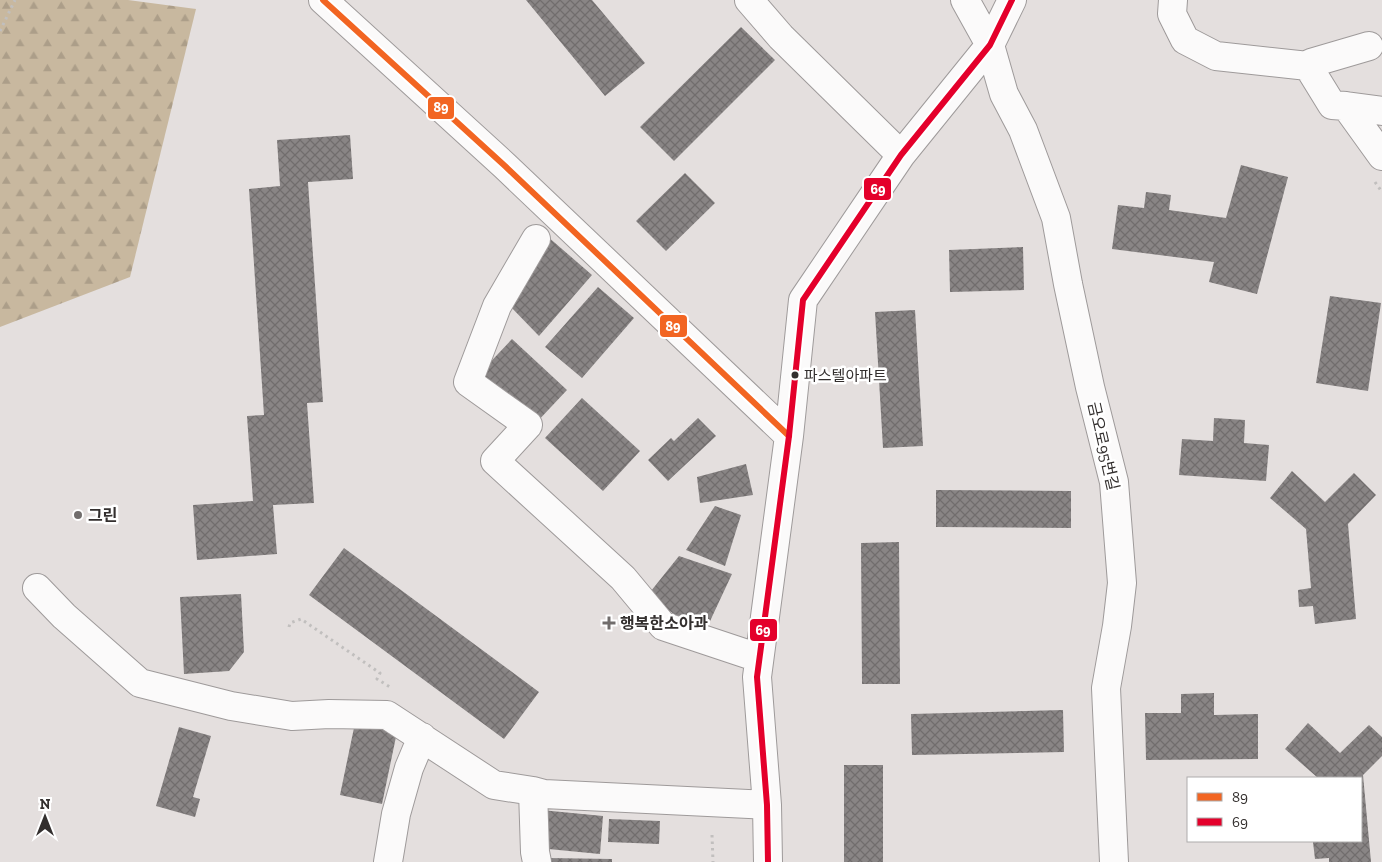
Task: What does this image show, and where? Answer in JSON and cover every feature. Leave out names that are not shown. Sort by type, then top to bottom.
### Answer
[{"type":"street","points":[[324,0],[505,166],[789,436]]},
{"type":"street","points":[[749,0],[781,37],[901,155]]},
{"type":"street","name":"금오로95번길","points":[[965,0],[990,45],[1004,94],[1023,130],[1056,218],[1082,350],[1114,482],[1122,583],[1117,626],[1106,688],[1114,862]]},
{"type":"street","points":[[768,862],[767,805],[757,677],[789,436],[803,300],[901,155],[990,45],[1012,0]]},
{"type":"street","points":[[1173,0],[1172,14],[1185,40],[1216,56],[1308,66],[1311,63],[1369,46]]},
{"type":"street","points":[[1308,66],[1332,105],[1382,111]]},
{"type":"street","points":[[1346,106],[1382,156]]},
{"type":"street","points":[[536,239],[497,306],[468,382],[528,425],[495,461],[623,578],[663,626],[759,658]]},
{"type":"street","points":[[37,588],[64,616],[140,683],[231,706],[292,716],[329,714],[387,715],[494,785],[544,794],[767,805]]},
{"type":"street","points":[[388,862],[396,814],[409,768],[422,737]]},
{"type":"street","points":[[533,791],[537,862]]},
{"type":"path","points":[[0,31],[15,0]]},
{"type":"path","points":[[712,835],[713,862]]},
{"type":"green space","points":[[0,0],[128,0],[196,9],[130,277],[0,327]]},
{"type":"building","points":[[526,0],[592,0],[645,63],[605,96]]},
{"type":"building","points":[[741,27],[775,60],[674,161],[640,127]]},
{"type":"building","points":[[350,135],[353,179],[308,182],[323,402],[307,403],[314,503],[273,505],[277,554],[197,560],[193,505],[253,501],[247,416],[264,415],[249,189],[280,186],[277,140]]},
{"type":"building","points":[[1241,165],[1288,177],[1257,294],[1209,282],[1214,262],[1112,249],[1118,205],[1144,208],[1146,192],[1171,195],[1169,210],[1226,218]]},
{"type":"building","points":[[685,173],[715,203],[666,251],[636,221]]},
{"type":"building","points":[[547,236],[592,275],[539,336],[506,302]]},
{"type":"building","points":[[1023,247],[1024,290],[950,292],[949,250]]},
{"type":"building","points":[[598,287],[634,318],[582,378],[545,347]]},
{"type":"building","points":[[1330,296],[1381,303],[1368,391],[1316,383]]},
{"type":"building","points":[[915,310],[923,446],[883,448],[875,312]]},
{"type":"building","points":[[512,339],[567,390],[535,424],[480,373]]},
{"type":"building","points":[[582,398],[640,451],[603,491],[545,438]]},
{"type":"building","points":[[698,418],[716,436],[668,481],[648,460],[671,438],[674,441]]},
{"type":"building","points":[[1214,418],[1245,420],[1244,443],[1269,445],[1266,481],[1179,475],[1182,439],[1213,441]]},
{"type":"building","points":[[746,464],[753,495],[700,503],[697,477]]},
{"type":"building","points":[[1292,471],[1325,502],[1354,473],[1376,495],[1348,524],[1356,619],[1315,624],[1313,606],[1299,607],[1298,590],[1311,588],[1306,529],[1270,498]]},
{"type":"building","points":[[936,490],[1071,491],[1071,528],[936,527]]},
{"type":"building","points":[[715,506],[741,515],[725,566],[686,550]]},
{"type":"building","points":[[899,542],[900,684],[862,684],[861,543]]},
{"type":"building","points":[[344,548],[539,692],[504,739],[309,595]]},
{"type":"building","points":[[679,556],[732,574],[704,634],[647,596]]},
{"type":"building","points":[[241,594],[244,652],[229,671],[184,674],[180,597]]},
{"type":"building","points":[[1214,693],[1214,715],[1258,714],[1258,759],[1146,760],[1145,713],[1181,713],[1181,694]]},
{"type":"building","points":[[1063,710],[1064,752],[912,755],[911,714]]},
{"type":"building","points":[[355,723],[397,732],[382,804],[340,795]]},
{"type":"building","points":[[1308,723],[1340,753],[1369,725],[1382,737],[1382,756],[1363,775],[1371,862],[1329,862],[1329,858],[1315,859],[1313,842],[1362,842],[1362,777],[1317,777],[1285,749]]},
{"type":"building","points":[[179,727],[211,736],[193,797],[200,799],[195,817],[156,806]]},
{"type":"building","points":[[844,765],[883,765],[883,862],[844,862]]},
{"type":"building","points":[[541,810],[603,816],[600,854],[538,848]]},
{"type":"building","points":[[609,819],[660,821],[659,844],[608,842]]},
{"type":"building","points":[[547,858],[612,859],[612,862],[547,862]]},
{"type":"transit line","name":"89","points":[[323,0],[505,166],[789,436]]},
{"type":"transit line","name":"69","points":[[768,862],[767,805],[757,677],[789,436],[803,300],[901,155],[990,45],[1012,0]]},
{"type":"place","name":"파스텔아파트","points":[[795,375]]},
{"type":"place","name":"그린","points":[[78,515]]},
{"type":"place","name":"행복한소아과","points":[[609,623]]}]
